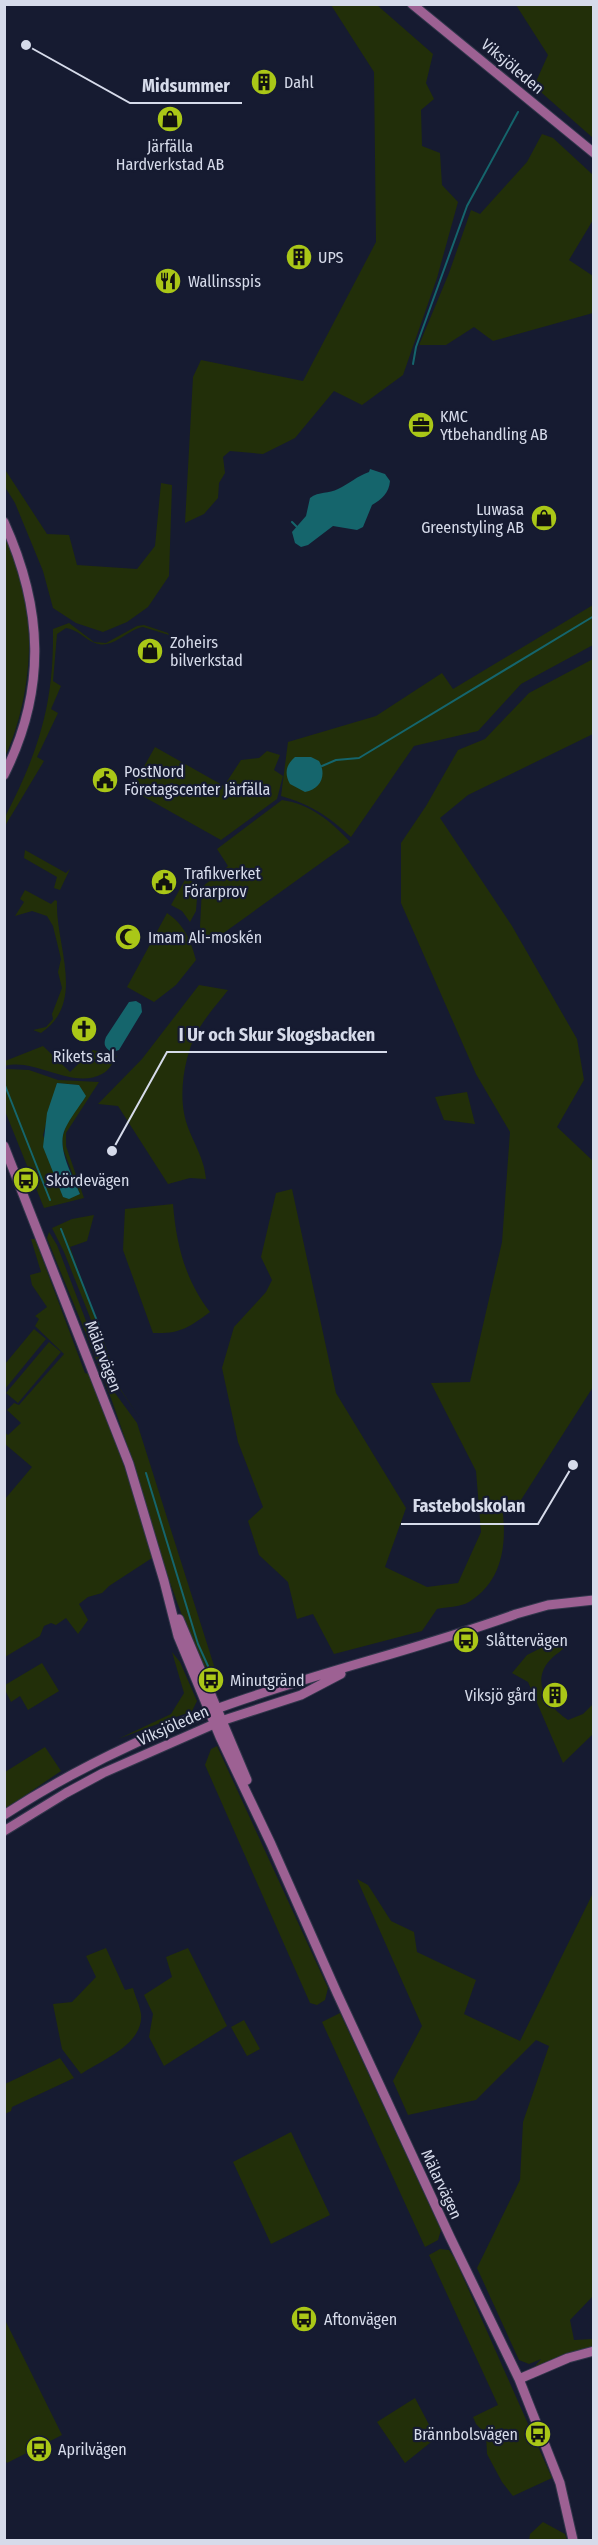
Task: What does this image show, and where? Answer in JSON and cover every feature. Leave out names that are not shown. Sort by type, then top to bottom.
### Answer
[{"type":"street","name":"Viksjöleden","points":[[412,4],[594,153]]},
{"type":"street","points":[[4,522],[16,549],[30,592],[35,638],[34,674],[28,711],[18,745],[4,775]]},
{"type":"street","name":"Mälarvägen","points":[[4,1146],[129,1464],[178,1636],[436,2208],[519,2379],[560,2483],[573,2541]]},
{"type":"street","name":"Viksjöleden","points":[[4,1815],[131,1744],[213,1710],[516,1614],[548,1605],[594,1600]]},
{"type":"street","name":"Viksjöleden","points":[[4,1831],[103,1773],[218,1722],[301,1695],[361,1663]]},
{"type":"street","points":[[519,2379],[568,2358],[594,2351]]},
{"type":"shaded area","points":[[331,5],[377,5],[433,54],[426,83],[434,99],[421,110],[422,146],[440,153],[442,185],[458,202],[437,278],[403,375],[362,405],[334,391],[295,438],[263,454],[230,451],[223,457],[225,473],[219,483],[218,498],[204,514],[185,523],[193,377],[201,360],[303,381],[376,242],[374,72]]},
{"type":"shaded area","points":[[516,5],[593,5],[593,138],[534,86],[548,55]]},
{"type":"shaded area","points":[[542,134],[553,138],[593,175],[593,220],[569,260],[593,276],[593,313],[493,341],[474,327],[446,345],[419,345],[449,273],[471,210],[480,214],[527,162]]},
{"type":"shaded area","points":[[4,468],[47,534],[69,535],[77,565],[137,569],[155,546],[161,483],[172,485],[169,576],[148,607],[127,622],[103,632],[76,623],[53,608],[43,571],[15,503],[5,487]]},
{"type":"shaded area","points":[[370,469],[385,474],[390,481],[384,495],[372,505],[363,527],[357,530],[333,526],[308,545],[301,547],[295,543],[292,532],[306,516],[310,498],[338,489],[369,472]]},
{"type":"shaded area","points":[[5,533],[27,610],[29,653],[24,697],[13,738],[5,757]]},
{"type":"shaded area","points":[[593,605],[593,645],[521,684],[478,731],[414,746],[351,837],[319,812],[281,796],[288,742],[376,716],[442,673],[453,689]]},
{"type":"shaded area","points":[[69,623],[94,642],[106,643],[137,626],[144,625],[169,635],[143,627],[114,642],[102,644],[95,643],[71,629],[66,628],[57,634],[53,681],[61,686],[51,709],[58,713],[37,757],[44,761],[5,826],[5,817],[27,770],[42,726],[51,681],[53,629]]},
{"type":"shaded area","points":[[593,659],[593,734],[468,795],[440,818],[512,926],[577,1039],[584,1080],[557,1127],[593,1161],[593,1387],[519,1503],[502,1506],[504,1533],[500,1559],[490,1583],[481,1593],[465,1604],[437,1609],[422,1631],[334,1654],[313,1614],[297,1619],[288,1582],[259,1555],[248,1521],[263,1507],[238,1442],[222,1368],[234,1327],[266,1292],[272,1280],[261,1257],[276,1193],[292,1189],[336,1393],[406,1508],[385,1567],[427,1587],[458,1583],[481,1532],[476,1471],[431,1383],[470,1382],[502,1242],[510,1132],[476,1074],[401,903],[401,843],[426,806],[458,750],[485,739],[529,693]]},
{"type":"shaded area","points":[[155,747],[224,786],[241,760],[259,758],[267,751],[280,755],[274,770],[283,776],[277,799],[221,840],[139,794],[137,779]]},
{"type":"shaded area","points":[[295,757],[311,757],[319,761],[322,776],[319,785],[315,788],[305,792],[290,784],[287,769]]},
{"type":"shaded area","points":[[282,800],[311,810],[335,827],[350,842],[218,937],[208,937],[200,927],[202,887],[228,866],[217,849]]},
{"type":"shaded area","points":[[25,850],[66,873],[70,869],[60,890],[54,888],[57,877],[24,858]]},
{"type":"shaded area","points":[[186,878],[198,885],[196,911],[190,922],[182,911],[171,905]]},
{"type":"shaded area","points":[[25,890],[51,904],[57,901],[66,972],[63,1005],[55,1020],[41,1033],[33,1030],[46,1027],[53,1019],[52,1014],[62,988],[58,972],[61,959],[53,926],[47,916],[32,911],[15,916],[24,902],[20,899]]},
{"type":"shaded area","points":[[167,913],[186,933],[196,960],[176,985],[154,1002],[127,987]]},
{"type":"shaded area","points":[[199,985],[228,990],[206,1017],[195,1036],[187,1057],[183,1080],[184,1113],[205,1170],[206,1179],[190,1178],[168,1184],[118,1106],[98,1104],[142,1059]]},
{"type":"shaded area","points":[[136,1001],[141,1004],[142,1012],[119,1050],[112,1052],[105,1046],[106,1037],[129,1002]]},
{"type":"shaded area","points":[[43,1046],[70,1072],[93,1050],[117,1056],[107,1071],[90,1078],[66,1076],[16,1064],[5,1066],[5,1061]]},
{"type":"shaded area","points":[[5,1070],[29,1070],[58,1080],[99,1082],[66,1133],[66,1146],[84,1198],[44,1208],[5,1111]],"holes":[[[57,1083],[79,1085],[62,1138],[63,1149],[80,1194],[63,1197],[43,1135]]]},
{"type":"shaded area","points":[[57,1083],[79,1085],[86,1096],[69,1121],[63,1137],[66,1162],[80,1194],[69,1199],[63,1197],[43,1147],[47,1113]]},
{"type":"shaded area","points":[[467,1092],[475,1124],[444,1120],[435,1097]]},
{"type":"shaded area","points":[[173,1204],[183,1261],[194,1287],[210,1312],[183,1329],[153,1333],[123,1250],[125,1209]]},
{"type":"shaded area","points":[[94,1215],[87,1241],[70,1247],[121,1390],[140,1418],[117,1385],[64,1252],[52,1228],[72,1219]]},
{"type":"shaded area","points":[[49,1232],[57,1245],[112,1389],[137,1423],[216,1678],[211,1679],[196,1648],[171,1585],[119,1421],[47,1238]]},
{"type":"shaded area","points":[[31,1239],[35,1239],[85,1373],[89,1374],[96,1384],[139,1510],[152,1558],[102,1593],[88,1597],[79,1604],[88,1620],[78,1634],[66,1618],[56,1625],[51,1623],[44,1626],[40,1636],[5,1657],[5,1499],[32,1467],[5,1444],[4,1432],[8,1435],[21,1423],[7,1410],[14,1403],[19,1405],[64,1354],[35,1326],[39,1319],[35,1316],[47,1307],[32,1285],[30,1275],[41,1272]]},
{"type":"shaded area","points":[[34,1329],[46,1339],[5,1389],[5,1364]]},
{"type":"shaded area","points":[[49,1342],[61,1352],[18,1403],[6,1393]]},
{"type":"shaded area","points":[[557,1640],[565,1645],[545,1666],[542,1675],[541,1684],[548,1700],[553,1708],[568,1720],[583,1714],[594,1703],[593,1734],[563,1763],[528,1682],[512,1673],[527,1655]]},
{"type":"shaded area","points":[[172,1652],[180,1662],[197,1701],[192,1711],[118,1739],[171,1714],[184,1693]]},
{"type":"shaded area","points":[[42,1663],[59,1691],[28,1710],[20,1696],[11,1702],[5,1685]]},
{"type":"shaded area","points":[[217,1746],[328,1988],[325,2000],[317,2005],[310,2003],[205,1765],[211,1749]]},
{"type":"shaded area","points":[[45,1747],[61,1771],[5,1809],[5,1772]]},
{"type":"shaded area","points":[[357,1879],[368,1885],[391,1921],[414,1932],[417,1952],[476,1980],[464,2014],[520,2041],[593,1893],[593,2296],[570,2320],[574,2340],[592,2339],[593,2349],[522,2373],[535,2366],[541,2359],[529,2364],[519,2360],[477,2268],[520,2180],[523,2122],[549,2046],[536,2040],[476,2100],[408,2115],[393,2081],[422,2026]]},
{"type":"shaded area","points":[[106,1948],[125,1990],[133,1988],[141,2014],[140,2025],[136,2034],[120,2050],[81,2074],[62,2049],[53,2004],[72,2002],[96,1977],[86,1956]]},
{"type":"shaded area","points":[[188,1948],[227,2026],[164,2066],[149,2037],[153,2014],[144,1995],[172,1977],[166,1957]]},
{"type":"shaded area","points":[[340,2013],[441,2230],[438,2240],[425,2247],[322,2022]]},
{"type":"shaded area","points":[[244,2020],[260,2049],[247,2056],[231,2027]]},
{"type":"shaded area","points":[[60,2058],[74,2078],[12,2107],[11,2111],[5,2114],[5,2084]]},
{"type":"shaded area","points":[[291,2132],[330,2215],[271,2244],[233,2162]]},
{"type":"shaded area","points":[[440,2249],[449,2250],[455,2259],[552,2478],[513,2496],[502,2482],[487,2454],[486,2434],[476,2424],[473,2417],[498,2405],[429,2255]]},
{"type":"shaded area","points":[[5,2320],[62,2435],[7,2463],[4,2459]]},
{"type":"shaded area","points":[[415,2398],[436,2438],[405,2463],[377,2422]]},
{"type":"shaded area","points":[[543,2522],[565,2534],[567,2540],[529,2540],[530,2534]]},
{"type":"waterway","points":[[413,364],[416,347],[467,206],[518,112]]},
{"type":"waterway","points":[[292,522],[297,527]]},
{"type":"waterway","points":[[322,766],[336,760],[359,758],[594,616]]},
{"type":"waterway","points":[[4,1083],[50,1200]]},
{"type":"waterway","points":[[61,1229],[99,1326]]},
{"type":"waterway","points":[[146,1473],[198,1644],[208,1666]]},
{"type":"place","name":"Midsummer","points":[[26,45]]},
{"type":"place","name":"Dahl","points":[[264,82]]},
{"type":"place","name":"Järfälla Hardverkstad AB","points":[[170,119]]},
{"type":"place","name":"UPS","points":[[299,257]]},
{"type":"place","name":"Wallinsspis","points":[[168,281]]},
{"type":"place","name":"KMC Ytbehandling AB","points":[[421,425]]},
{"type":"place","name":"Luwasa Greenstyling AB","points":[[544,518]]},
{"type":"place","name":"Zoheirs bilverkstad","points":[[150,651]]},
{"type":"place","name":"PostNord Företagscenter Järfälla","points":[[105,780]]},
{"type":"place","name":"Trafikverket Förarprov","points":[[164,882]]},
{"type":"place","name":"Imam Ali-moskén","points":[[128,937]]},
{"type":"place","name":"Rikets sal","points":[[84,1029]]},
{"type":"place","name":"I Ur och Skur Skogsbacken","points":[[112,1151]]},
{"type":"place","name":"Skördevägen","points":[[26,1180]]},
{"type":"place","name":"Fastebolskolan","points":[[573,1465]]},
{"type":"place","name":"Slåttervägen","points":[[466,1640]]},
{"type":"place","name":"Minutgränd","points":[[211,1680]]},
{"type":"place","name":"Viksjö gård","points":[[555,1695]]},
{"type":"place","name":"Aftonvägen","points":[[304,2319]]},
{"type":"place","name":"Brännbolsvägen","points":[[538,2434]]},
{"type":"place","name":"Aprilvägen","points":[[39,2449]]}]
